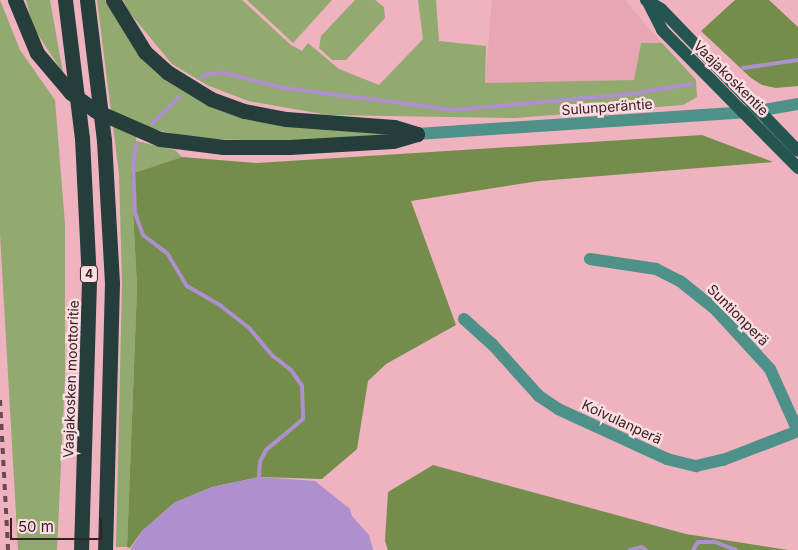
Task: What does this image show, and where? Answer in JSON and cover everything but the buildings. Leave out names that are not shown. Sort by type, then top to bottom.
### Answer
[{"type":"highway","points":[[14,0],[37,53],[71,93],[96,111],[160,139],[223,146],[289,147],[393,141],[417,134]]},
{"type":"highway","name":"Vaajakosken moottoritie","points":[[65,0],[82,138],[89,281],[82,550]]},
{"type":"highway","name":"4","points":[[88,0],[104,140],[112,283],[105,550]]},
{"type":"highway","points":[[113,0],[145,52],[167,72],[211,99],[244,111],[286,119],[394,127],[417,134]]},
{"type":"main road","name":"Vaajakoskentie","points":[[648,2],[662,9],[798,151]]},
{"type":"main road","name":"Vaajakoskentie","points":[[648,2],[662,30],[798,168]]},
{"type":"street","name":"Sulunperäntie","points":[[417,134],[744,113],[798,104]]},
{"type":"street","name":"Suntionperä","points":[[590,259],[656,269],[680,281],[715,309],[770,369],[798,431]]},
{"type":"street","name":"Koivulanperä","points":[[464,319],[492,344],[539,396],[558,408],[667,458],[696,466],[723,460],[798,431]]},
{"type":"shaded area","points":[[492,0],[625,0],[662,43],[641,43],[634,80],[485,83]]},
{"type":"shaded area","points":[[259,477],[315,481],[350,509],[352,516],[369,535],[373,550],[130,550],[142,531],[174,503],[212,487]]},
{"type":"green space","points":[[0,0],[20,50],[55,100],[65,224],[65,378],[57,550],[18,550],[0,234]]},
{"type":"green space","points":[[26,0],[50,0],[63,73],[33,27]]},
{"type":"green space","points":[[97,0],[105,0],[140,55],[163,77],[208,105],[285,125],[399,134],[287,141],[199,139],[138,126],[136,141],[175,150],[182,157],[131,174],[137,287],[127,547],[116,547],[122,283],[119,174]]},
{"type":"green space","points":[[123,0],[242,0],[291,45],[302,51],[308,43],[339,69],[379,85],[423,39],[418,0],[436,0],[439,41],[486,46],[485,83],[634,80],[641,43],[662,43],[696,80],[697,97],[683,105],[515,118],[328,115],[248,101],[207,85],[172,64],[129,12]]},
{"type":"green space","points":[[247,0],[332,0],[293,43]]},
{"type":"green space","points":[[355,0],[375,0],[384,7],[385,18],[346,60],[332,60],[319,48],[321,36]]},
{"type":"green space","points":[[735,0],[769,0],[798,27],[798,86],[776,88],[762,85],[751,78],[701,31]]},
{"type":"green space","points":[[702,135],[773,162],[539,181],[411,201],[456,325],[386,364],[368,381],[357,449],[322,479],[259,477],[212,487],[174,503],[142,531],[130,548],[127,547],[137,287],[131,174],[182,157],[257,163]]},
{"type":"green space","points":[[433,465],[686,534],[788,550],[388,550],[385,541],[388,492]]},
{"type":"waterway","points":[[743,68],[798,60]]},
{"type":"waterway","points":[[202,77],[208,74],[224,73],[284,88],[454,110],[630,94],[692,84]]},
{"type":"waterway","points":[[152,124],[179,97]]},
{"type":"waterway","points":[[136,145],[133,164],[135,213],[143,235],[167,253],[187,286],[221,306],[250,329],[273,356],[291,370],[302,386],[303,419],[266,450],[260,462],[259,477]]},
{"type":"waterway","points":[[693,550],[698,542],[715,542],[736,550]]},
{"type":"waterway","points":[[630,550],[642,547],[646,550]]},
{"type":"railway","points":[[0,400],[8,550]]}]
